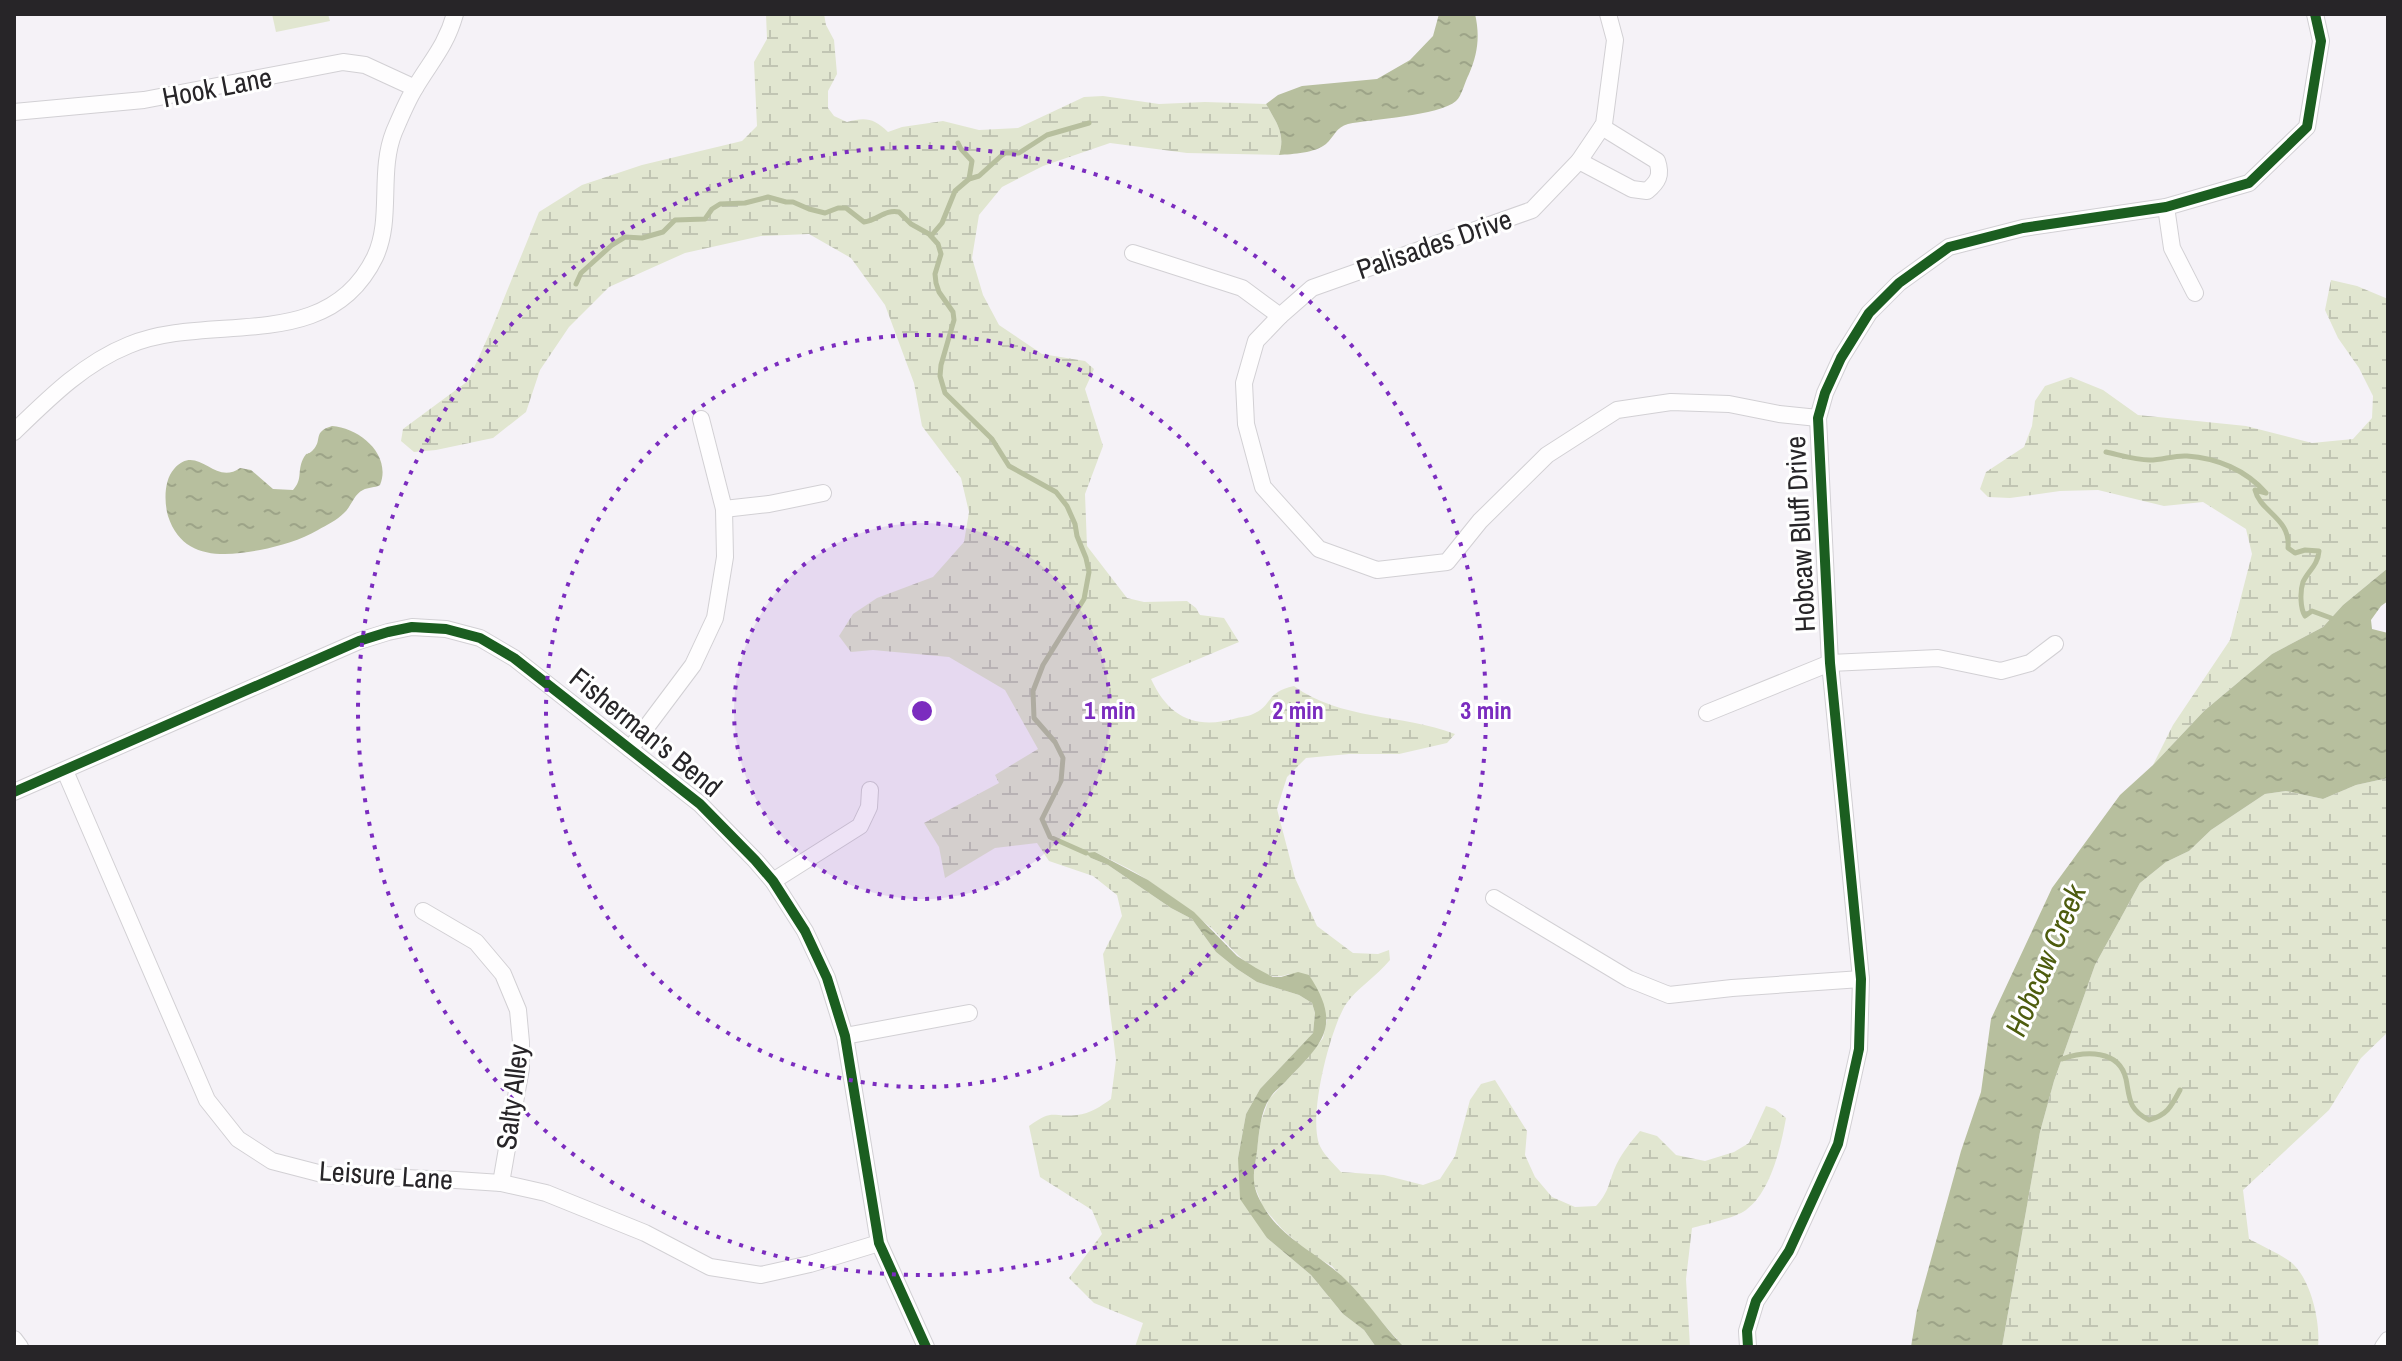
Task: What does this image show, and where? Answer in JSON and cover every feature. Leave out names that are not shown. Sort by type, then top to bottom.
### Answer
[{"type":"street","points":[[14,432],[54,393],[88,366],[131,344],[168,335],[288,323],[325,309],[352,291],[376,256],[382,234],[387,164],[393,135],[415,88],[444,46],[455,14]]},
{"type":"street","name":"Palisades Drive","points":[[1608,14],[1615,40],[1602,127],[1579,161],[1532,210],[1312,288],[1256,341],[1244,383],[1246,424],[1263,487],[1319,549],[1377,570],[1447,562],[1480,521],[1547,455],[1617,410],[1671,402],[1729,404],[1818,418]]},
{"type":"street","name":"Hobcaw Bluff Drive","points":[[1748,1347],[1747,1331],[1756,1301],[1789,1251],[1838,1144],[1859,1049],[1861,979],[1830,663],[1818,418],[1830,381],[1869,313],[1899,283],[1949,247],[2023,228],[2166,207],[2249,183],[2307,127],[2321,41],[2315,14]]},
{"type":"street","name":"Hook Lane","points":[[14,112],[144,100],[343,62],[365,65],[415,88]]},
{"type":"street","points":[[1579,161],[1632,189],[1647,191],[1656,183],[1660,171],[1657,161],[1602,127]]},
{"type":"street","points":[[2166,207],[2172,248],[2195,293]]},
{"type":"street","points":[[1133,253],[1242,288],[1280,316]]},
{"type":"street","points":[[630,749],[693,665],[715,618],[725,557],[724,509],[701,419]]},
{"type":"street","points":[[724,509],[823,493]]},
{"type":"street","name":"Fisherman's Bend","points":[[14,792],[359,641],[412,627],[446,629],[480,638],[514,658],[700,804],[773,881],[805,931],[827,978],[845,1036],[879,1243],[926,1347]]},
{"type":"street","points":[[1707,713],[1830,663],[1938,658],[2001,671],[2030,663],[2055,644]]},
{"type":"street","name":"Leisure Lane","points":[[65,771],[207,1100],[238,1139],[272,1161],[326,1175],[501,1183],[546,1193],[645,1233],[710,1267],[761,1275],[879,1243]]},
{"type":"street","points":[[773,881],[860,826],[869,807],[870,790]]},
{"type":"street","points":[[1494,898],[1629,979],[1669,995],[1861,979]]},
{"type":"street","name":"Salty Alley","points":[[423,911],[476,942],[503,974],[518,1010],[521,1068],[501,1183]]},
{"type":"street","points":[[845,1036],[969,1013]]},
{"type":"street","points":[[14,1339],[20,1347]]},
{"type":"street","points":[[2383,1347],[2388,1340]]},
{"type":"green space","points":[[272,14],[328,14],[330,21],[276,32]]},
{"type":"green space","points":[[766,14],[824,14],[834,40],[837,74],[828,91],[828,108],[834,116],[847,122],[869,120],[888,132],[943,121],[979,130],[1018,128],[1084,97],[1103,96],[1159,104],[1266,104],[1281,134],[1279,155],[1187,153],[1110,143],[1043,166],[1002,187],[979,215],[972,258],[983,295],[999,325],[1042,354],[1085,361],[1094,369],[1085,389],[1103,446],[1085,494],[1087,546],[1127,598],[1144,602],[1187,601],[1200,615],[1224,618],[1239,642],[1151,679],[1175,712],[1197,721],[1222,721],[1253,714],[1279,691],[1294,686],[1312,697],[1351,711],[1455,734],[1447,743],[1399,754],[1306,758],[1287,777],[1277,809],[1295,878],[1317,926],[1353,953],[1378,954],[1389,950],[1390,960],[1346,1004],[1333,1033],[1322,1076],[1316,1118],[1317,1135],[1321,1148],[1341,1172],[1384,1175],[1423,1185],[1440,1179],[1455,1156],[1470,1100],[1481,1084],[1495,1080],[1527,1131],[1525,1155],[1535,1177],[1552,1197],[1575,1207],[1596,1206],[1607,1189],[1619,1159],[1640,1131],[1657,1136],[1676,1155],[1705,1161],[1734,1152],[1749,1143],[1766,1106],[1786,1118],[1774,1168],[1755,1202],[1735,1216],[1692,1228],[1686,1279],[1690,1347],[1404,1347],[1332,1266],[1309,1253],[1282,1229],[1263,1207],[1253,1182],[1260,1124],[1269,1099],[1323,1038],[1327,1020],[1289,974],[1277,976],[1255,969],[1209,926],[1165,892],[1095,852],[1091,858],[1108,865],[1192,919],[1216,952],[1237,969],[1257,982],[1299,995],[1312,1003],[1315,1013],[1313,1033],[1260,1089],[1246,1114],[1238,1158],[1267,1238],[1311,1275],[1343,1314],[1364,1330],[1376,1347],[1135,1347],[1143,1323],[1094,1303],[1069,1278],[1102,1234],[1092,1210],[1040,1177],[1029,1126],[1048,1115],[1086,1113],[1111,1099],[1116,1060],[1103,954],[1122,916],[1117,895],[1093,876],[1049,861],[1037,843],[995,848],[945,878],[939,847],[924,823],[999,783],[995,775],[1038,749],[1005,690],[949,657],[873,650],[851,652],[839,636],[853,614],[877,598],[933,577],[964,542],[969,512],[961,478],[922,426],[914,383],[885,305],[851,258],[809,234],[761,236],[685,253],[609,287],[569,327],[540,370],[526,412],[493,438],[414,452],[401,441],[403,429],[468,381],[539,212],[582,185],[642,165],[742,141],[757,126],[754,62],[767,39]]},
{"type":"green space","points":[[2331,280],[2357,286],[2388,299],[2388,568],[2343,605],[2323,627],[2272,654],[2204,711],[2153,765],[2173,725],[2230,640],[2252,554],[2246,529],[2203,502],[2164,506],[2098,490],[1988,497],[1980,489],[1986,472],[2024,447],[2032,426],[2035,401],[2045,386],[2071,377],[2103,390],[2138,415],[2246,426],[2312,443],[2353,439],[2372,418],[2373,396],[2325,310]]},
{"type":"green space","points":[[2388,778],[2388,1032],[2361,1058],[2329,1110],[2243,1190],[2249,1239],[2288,1260],[2308,1287],[2316,1312],[2318,1347],[2002,1347],[2040,1132],[2054,1081],[2095,965],[2140,883],[2265,794],[2286,791],[2323,799],[2356,785]]},
{"type":"water","points":[[1439,14],[1475,14],[1477,22],[1474,59],[1456,101],[1420,114],[1348,124],[1321,147],[1279,155],[1281,134],[1266,104],[1278,95],[1302,86],[1377,79],[1410,60],[1433,36]]},
{"type":"water","points":[[332,426],[353,432],[371,445],[382,463],[383,474],[380,485],[360,492],[335,520],[290,542],[232,554],[194,548],[174,530],[168,516],[166,491],[168,479],[183,462],[199,462],[222,472],[240,468],[251,470],[273,489],[293,490],[305,456],[316,446],[322,431]]},
{"type":"water","name":"Hobcaw Creek","points":[[2388,568],[2388,601],[2371,620],[2372,629],[2388,633],[2388,778],[2356,785],[2323,799],[2286,791],[2265,794],[2140,883],[2095,965],[2054,1081],[2040,1132],[2002,1347],[1911,1347],[1917,1310],[1961,1151],[1981,1092],[1991,1019],[2052,888],[2120,795],[2204,711],[2272,654],[2323,627],[2343,605]]},
{"type":"water","points":[[1095,852],[1148,880],[1194,912],[1237,956],[1256,968],[1273,977],[1298,972],[1309,975],[1325,1007],[1324,1032],[1311,1055],[1274,1093],[1264,1110],[1255,1166],[1256,1190],[1279,1227],[1338,1272],[1404,1347],[1376,1347],[1364,1330],[1343,1314],[1311,1275],[1267,1238],[1240,1199],[1238,1158],[1246,1114],[1260,1089],[1313,1033],[1315,1013],[1312,1003],[1299,995],[1257,982],[1237,969],[1216,952],[1192,919],[1086,853]]},
{"type":"waterway","points":[[931,236],[942,223],[955,191],[969,179],[979,176],[1005,153],[1019,153],[1047,135],[1089,123]]},
{"type":"waterway","points":[[958,143],[972,161],[969,179]]},
{"type":"waterway","points":[[576,284],[581,273],[625,237],[642,238],[663,232],[675,220],[705,219],[720,204],[745,203],[768,197],[825,213],[846,208],[864,222],[890,212],[899,212],[938,244],[941,254],[935,274],[936,283],[953,312],[954,320],[941,365],[940,376],[945,393],[992,439],[1009,466],[1056,492],[1067,506],[1086,558],[1089,572],[1084,599],[1043,665],[1033,691],[1034,718],[1055,742],[1063,758],[1061,781],[1042,819],[1050,837],[1086,853]]},
{"type":"waterway","points":[[2106,452],[2144,460],[2198,457],[2230,467],[2249,478],[2266,493],[2255,490],[2258,498],[2285,529],[2288,548],[2295,553],[2319,551],[2315,564],[2303,582],[2302,609],[2305,616],[2312,611],[2331,618]]},
{"type":"waterway","points":[[2062,1059],[2091,1054],[2109,1057],[2122,1069],[2134,1107],[2149,1120],[2168,1110],[2180,1090]]},
{"type":"cycle path","points":[[1748,1347],[1747,1331],[1756,1301],[1789,1251],[1838,1144],[1859,1049],[1861,979],[1830,663],[1818,418],[1825,393],[1841,358],[1869,313],[1899,283],[1949,247],[2023,228],[2166,207],[2249,183],[2307,127],[2321,41],[2315,14]]},
{"type":"cycle path","points":[[14,792],[359,641],[388,632],[412,627],[446,629],[480,638],[514,658],[700,804],[773,881],[805,931],[827,978],[845,1036],[879,1243],[926,1347]]}]
